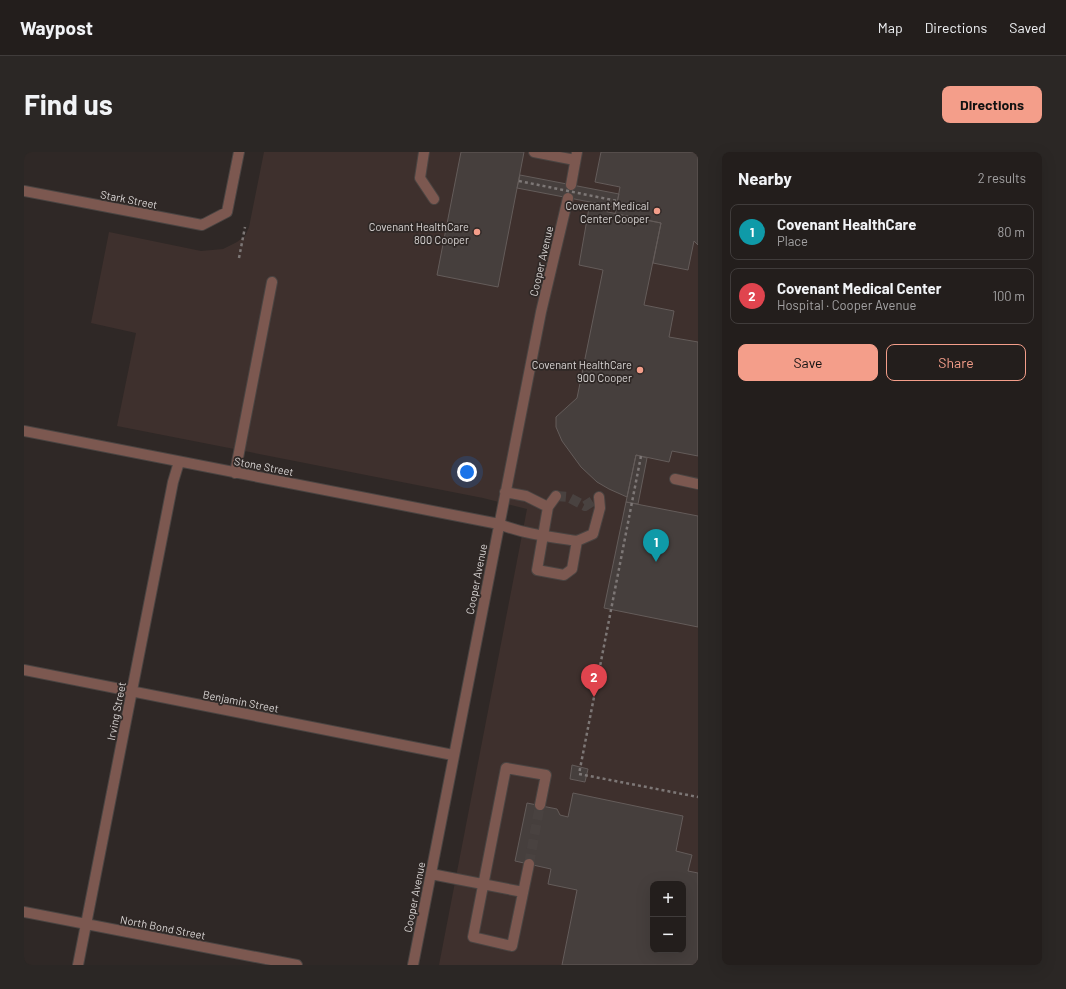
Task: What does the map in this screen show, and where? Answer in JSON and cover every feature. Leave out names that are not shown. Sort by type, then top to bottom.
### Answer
[{"type":"street","name":"Stark Street","points":[[24,191],[202,225],[227,212],[239,152]]},
{"type":"street","points":[[424,152],[420,178],[434,199]]},
{"type":"street","points":[[534,152],[576,156],[571,185]]},
{"type":"street","name":"Cooper Avenue","points":[[413,965],[541,312],[568,198]]},
{"type":"street","points":[[235,473],[272,282]]},
{"type":"street","name":"Stone Street","points":[[24,431],[499,524],[518,531],[543,536],[577,541]]},
{"type":"street","name":"Irving Street","points":[[78,965],[173,482],[179,462]]},
{"type":"street","points":[[675,479],[698,484]]},
{"type":"street","points":[[506,492],[526,496],[548,507]]},
{"type":"street","points":[[556,496],[548,507],[537,570],[564,575],[572,570],[577,541],[593,534],[600,508],[599,497]]},
{"type":"street","name":"Benjamin Street","points":[[24,670],[453,755]]},
{"type":"street","points":[[529,864],[512,946],[473,937],[506,768],[546,775],[540,805]]},
{"type":"street","points":[[431,874],[523,892]]},
{"type":"street","name":"North Bond Street","points":[[24,912],[297,965]]},
{"type":"path","points":[[519,181],[617,201]]},
{"type":"path","points":[[239,258],[245,227]]},
{"type":"path","points":[[641,456],[579,774],[698,797]]},
{"type":"shaded area","points":[[264,152],[698,152],[698,965],[439,965],[527,509],[483,498],[117,426],[136,333],[91,323],[109,232],[201,251],[223,249],[245,236],[249,227]]},
{"type":"building","name":"Covenant HealthCare 800 Cooper","points":[[461,152],[524,152],[498,287],[437,275]]},
{"type":"building","name":"Covenant Medical Center Cooper","points":[[601,152],[698,152],[698,245],[694,241],[688,270],[653,263],[661,223],[615,214],[620,187],[595,182]]},
{"type":"building","points":[[520,175],[619,194],[616,207],[517,188]]},
{"type":"building","name":"Covenant HealthCare 900 Cooper","points":[[589,208],[661,223],[644,305],[674,311],[669,337],[698,342],[698,456],[672,451],[669,462],[636,455],[627,497],[597,482],[581,467],[562,441],[556,427],[556,417],[577,398],[603,270],[579,265]]},
{"type":"building","points":[[636,455],[647,458],[638,504],[626,502]]},
{"type":"building","points":[[626,502],[698,516],[698,627],[604,608]]},
{"type":"building","points":[[572,765],[588,769],[585,782],[570,779]]},
{"type":"building","points":[[573,793],[683,816],[676,851],[692,855],[688,871],[698,873],[698,965],[562,965],[577,890],[548,884],[551,869],[515,861],[527,803],[557,809],[560,815],[568,817]]},
{"type":"tunnel","points":[[556,496],[568,497],[585,506],[599,497]]},
{"type":"tunnel","points":[[529,864],[540,805]]},
{"type":"place","name":"Covenant Medical Center Cooper","points":[[657,211]]},
{"type":"place","name":"Covenant HealthCare 800 Cooper","points":[[477,232]]},
{"type":"place","name":"Covenant HealthCare 900 Cooper","points":[[640,370]]},
{"type":"place","name":"Covenant HealthCare","points":[[656,562]]},
{"type":"place","name":"Covenant Medical Center","points":[[594,697]]}]
